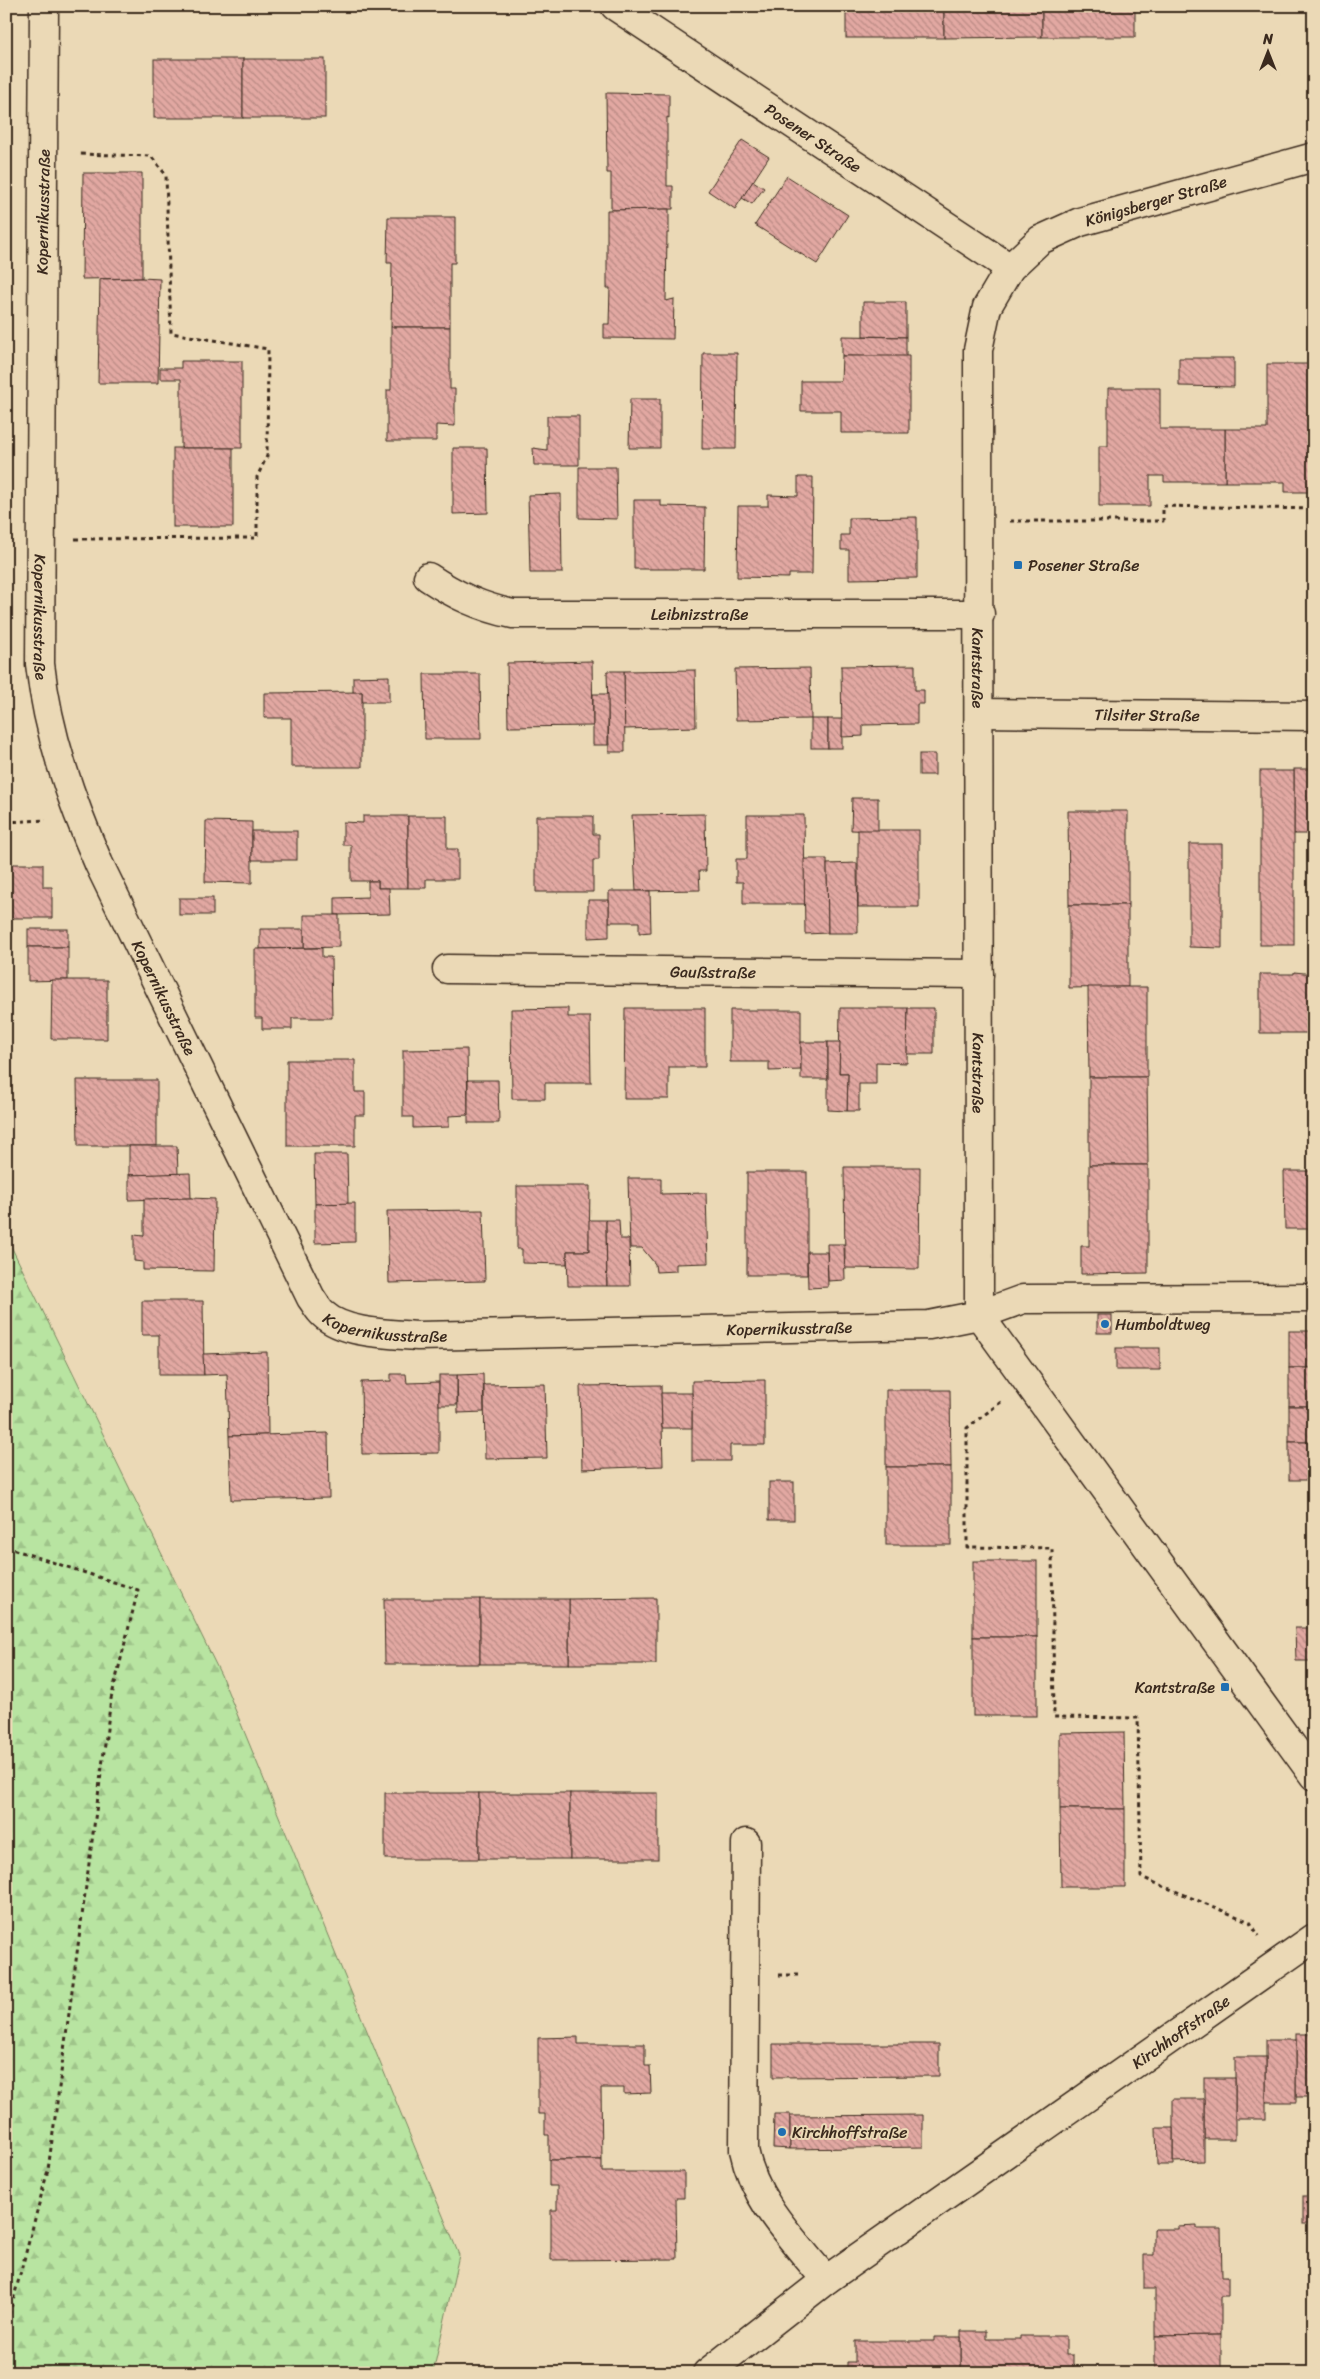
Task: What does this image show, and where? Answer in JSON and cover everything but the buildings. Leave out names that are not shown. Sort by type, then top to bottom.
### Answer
[{"type":"street","name":"Kopernikusstraße","points":[[44,6],[40,539],[40,664],[44,705],[56,750],[79,819],[307,1289],[323,1315],[342,1325],[373,1333],[418,1336],[929,1325],[979,1315]]},
{"type":"street","name":"Posener Straße","points":[[615,6],[1010,268]]},
{"type":"street","name":"Königsberger Straße","points":[[1010,268],[1040,240],[1080,222],[1314,157]]},
{"type":"street","name":"Kantstraße","points":[[979,1315],[980,614],[978,350],[987,307],[1010,268]]},
{"type":"street","name":"Leibnizstraße","points":[[428,577],[455,595],[486,608],[513,614],[980,614]]},
{"type":"street","name":"Tilsiter Straße","points":[[979,713],[1314,716]]},
{"type":"street","name":"Gaußstraße","points":[[447,969],[979,974]]},
{"type":"street","points":[[1314,1298],[1023,1299],[979,1315],[1314,1775]]},
{"type":"street","points":[[746,1843],[744,2150],[748,2168],[759,2193],[772,2213],[826,2280]]},
{"type":"street","name":"Kirchhoffstraße","points":[[707,2373],[826,2280],[1314,1938]]},
{"type":"path","points":[[40,539],[257,538],[257,477],[267,456],[268,350],[171,334],[166,175],[151,156],[44,153]]},
{"type":"path","points":[[979,521],[1163,521],[1163,506],[1314,508]]},
{"type":"path","points":[[1027,1382],[967,1428],[968,1547],[1052,1548],[1054,1718],[1138,1718],[1140,1878],[1250,1922],[1278,1963]]},
{"type":"path","points":[[6,1547],[138,1590],[111,1699],[48,2170],[6,2327]]},
{"type":"green space","points":[[6,1236],[221,1675],[459,2255],[433,2373],[6,2373]]},
{"type":"place","name":"Posener Straße","points":[[1018,565]]},
{"type":"place","name":"Humboldtweg","points":[[1105,1324]]},
{"type":"place","name":"Kantstraße","points":[[1225,1687]]},
{"type":"place","name":"Kirchhoffstraße","points":[[782,2132]]}]
